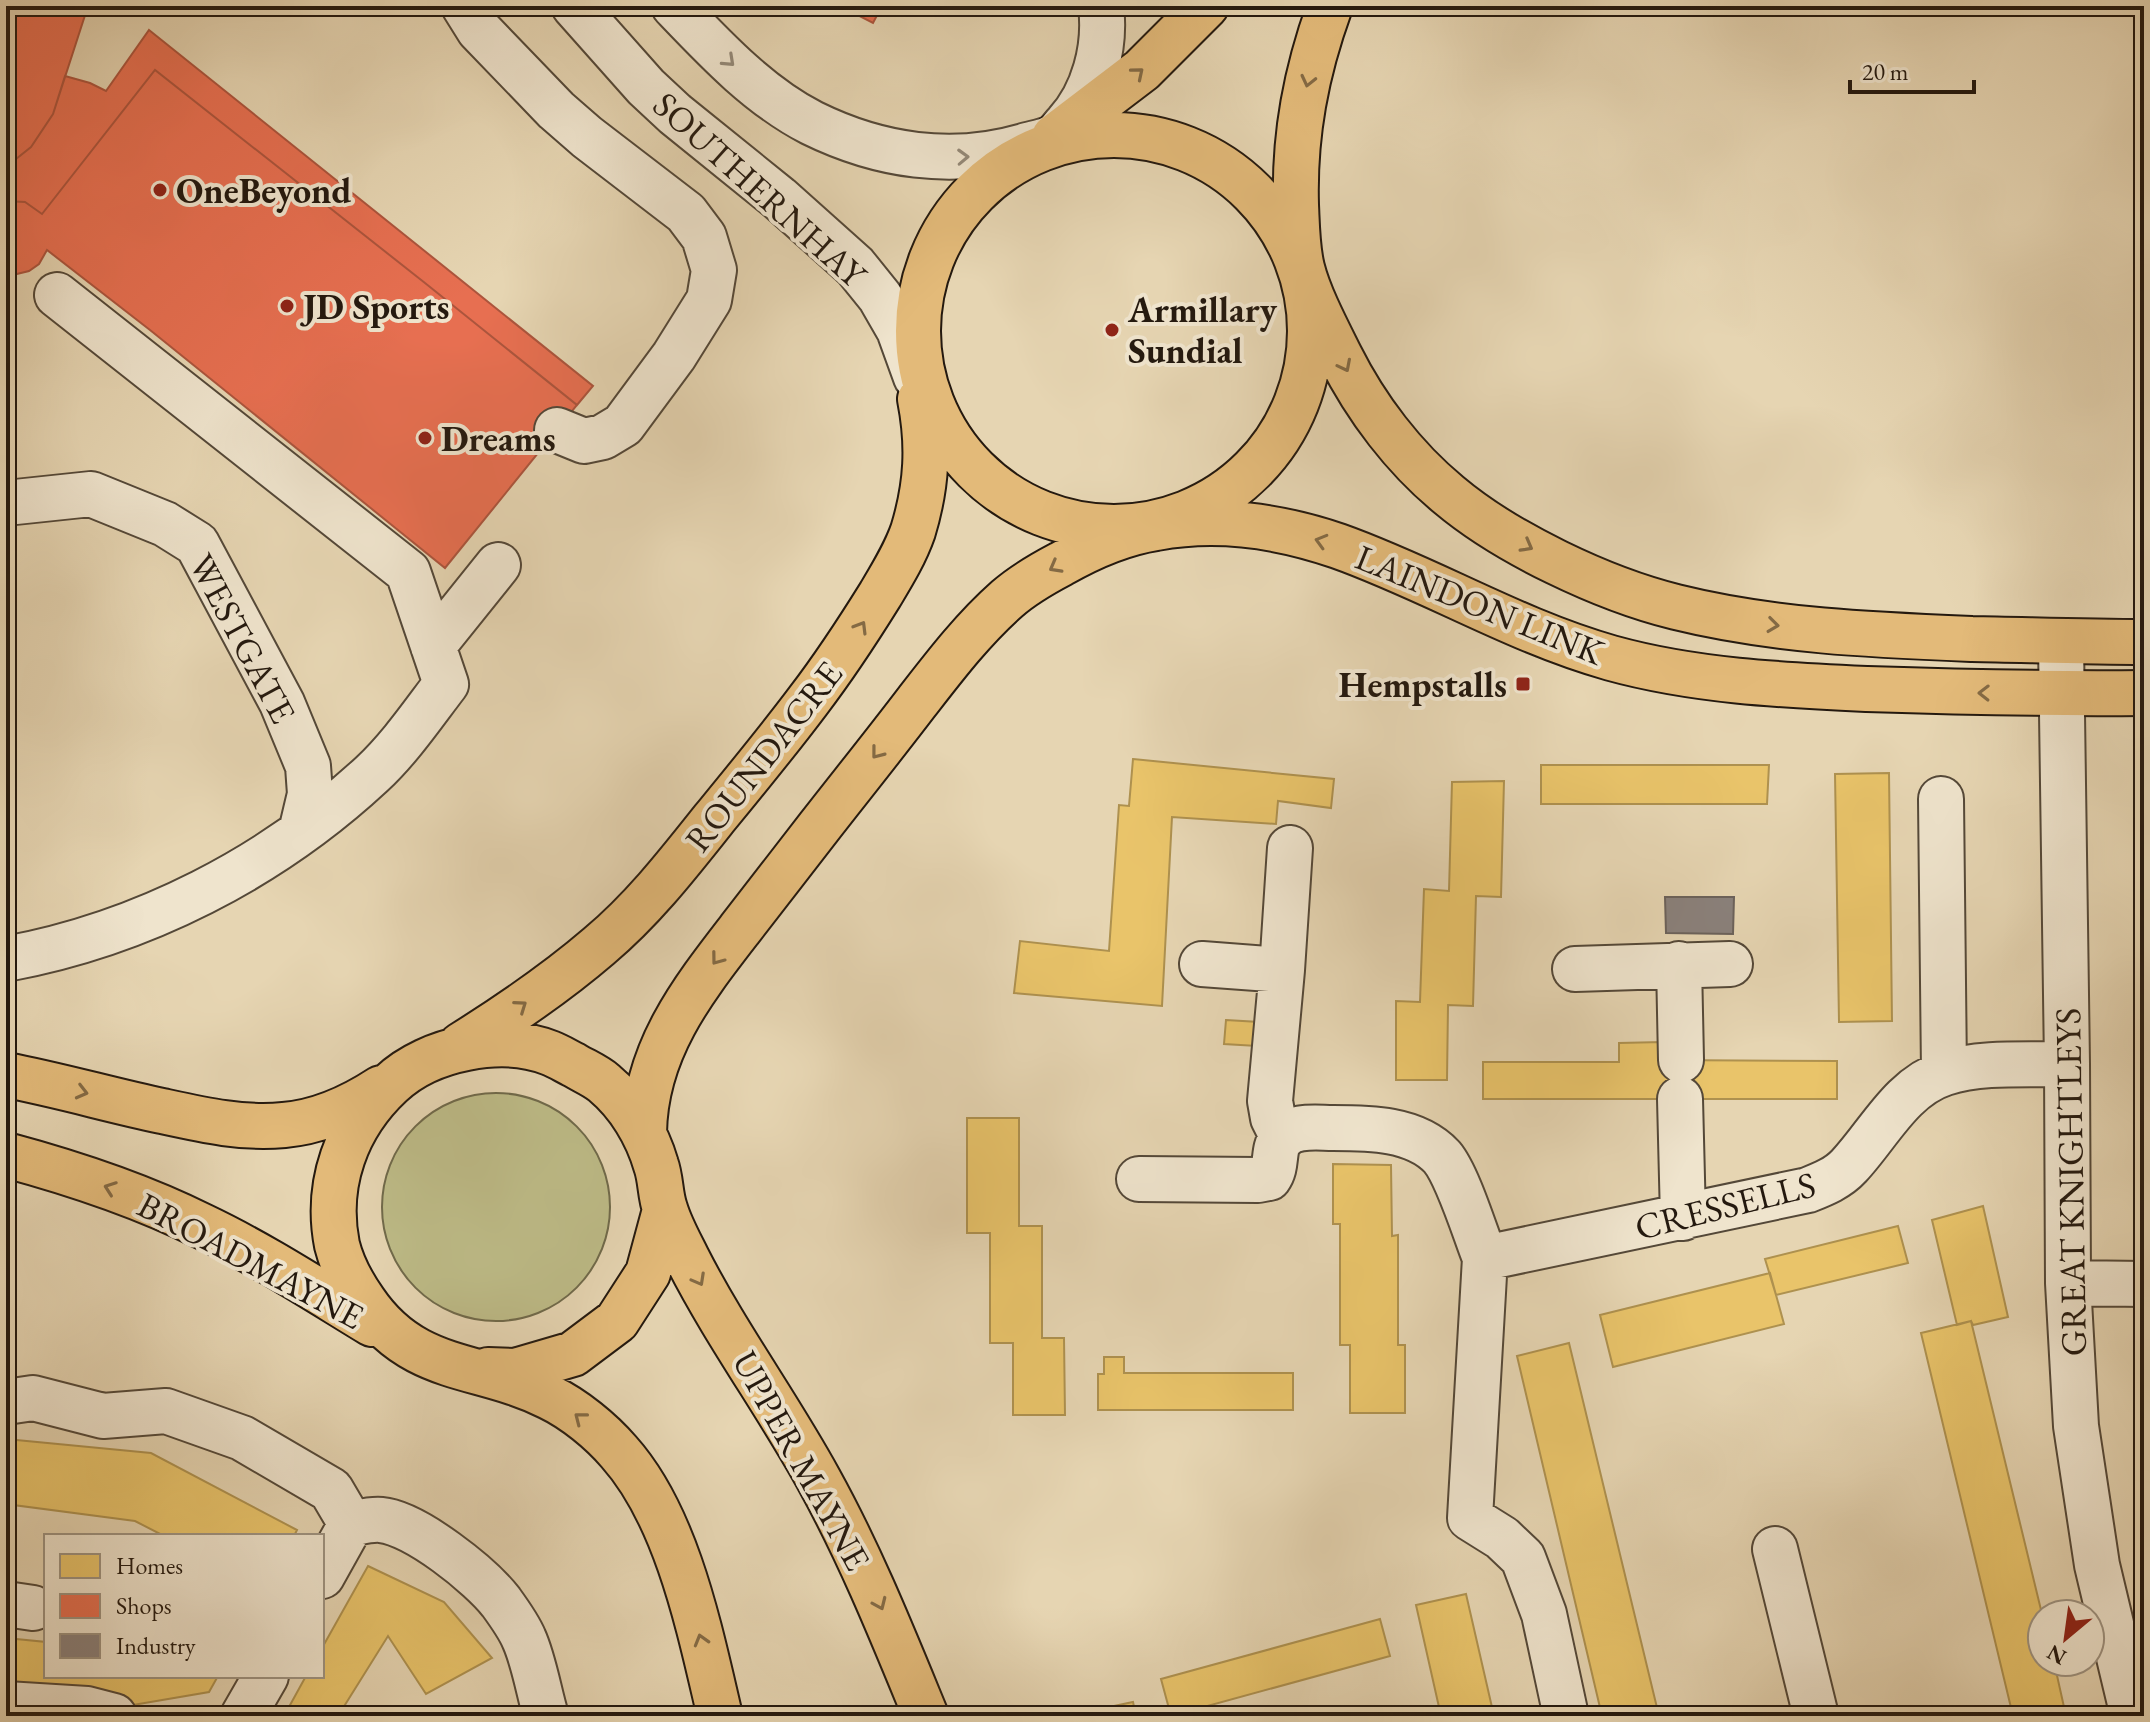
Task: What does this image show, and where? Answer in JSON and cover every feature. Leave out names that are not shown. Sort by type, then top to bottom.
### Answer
[{"type":"main road","points":[[1154,528],[1122,530],[1089,525],[1030,507],[1009,494],[980,471],[956,446],[922,396],[916,377],[916,341],[920,307],[930,272],[943,243],[977,195],[1027,152],[1054,137],[1142,70],[1206,6]]},
{"type":"main road","points":[[644,1133],[644,1111],[655,1063],[682,1008],[956,652],[1010,596],[1042,574],[1075,556],[1180,519],[1208,504],[1257,461],[1287,419],[1298,391],[1308,341],[1297,227],[1295,173],[1299,123],[1308,78],[1330,6]]},
{"type":"main road","points":[[1054,137],[1090,132],[1122,133],[1193,152],[1242,182],[1263,202],[1279,222],[1302,269]]},
{"type":"main road","name":"LAINDON LINK","points":[[1302,269],[1351,379],[1412,459],[1449,496],[1500,531],[1549,558],[1611,586],[1675,606],[1765,624],[1859,634],[2061,643],[2144,642]]},
{"type":"main road","name":"ROUNDACRE","points":[[456,1049],[551,985],[643,905],[786,731],[846,651],[898,566],[912,532],[927,453],[916,377]]},
{"type":"main road","name":"LAINDON LINK","points":[[1154,528],[1203,523],[1248,525],[1290,532],[1384,564],[1549,638],[1613,659],[1682,673],[1766,684],[1971,693],[2144,693]]},
{"type":"main road","name":"UPPER MAYNE","points":[[720,1716],[683,1574],[668,1534],[644,1484],[618,1451],[582,1419],[552,1398],[517,1383],[433,1359],[401,1341],[371,1311],[350,1281],[338,1248],[333,1207],[340,1160],[370,1104],[397,1078],[456,1049],[501,1043],[549,1052],[601,1080],[625,1105],[644,1133],[657,1166],[665,1210],[698,1279],[802,1450],[852,1543],[926,1716]]},
{"type":"main road","points":[[6,1075],[189,1117],[229,1125],[261,1126],[287,1125],[337,1112],[367,1098],[397,1078]]},
{"type":"main road","name":"BROADMAYNE","points":[[6,1155],[51,1167],[143,1200],[202,1226],[284,1270],[401,1341]]},
{"type":"main road","name":"UPPER MAYNE","points":[[467,1369],[515,1371],[573,1354],[617,1321],[648,1273],[665,1210]]},
{"type":"street","points":[[464,6],[479,30],[556,110],[686,213],[704,237],[714,270],[709,300],[674,356],[623,425],[603,437],[584,441],[557,430]]},
{"type":"street","name":"SOUTHERNHAY","points":[[574,6],[646,87],[675,114],[826,238],[855,266],[880,297],[899,330],[916,377]]},
{"type":"street","name":"SOUTHERNHAY","points":[[593,6],[646,87]]},
{"type":"street","name":"SOUTHERNHAY","points":[[674,6],[733,65],[769,95],[809,121],[846,138],[884,150],[930,157],[973,157],[1054,137]]},
{"type":"street","points":[[1054,137],[1086,96],[1102,37],[1101,6]]},
{"type":"street","points":[[6,959],[113,931],[201,894],[273,853],[373,773],[446,684],[408,572],[57,295]]},
{"type":"street","name":"WESTGATE","points":[[6,503],[91,494],[165,524],[197,544],[282,703],[308,766],[310,794],[301,832]]},
{"type":"street","points":[[433,646],[498,565]]},
{"type":"street","name":"GREAT KNIGHTLEYS","points":[[2061,643],[2068,1283],[2076,1426],[2097,1565],[2133,1716]]},
{"type":"street","points":[[1941,799],[1944,1073]]},
{"type":"street","points":[[1282,1136],[1273,1118],[1270,1101],[1290,848]]},
{"type":"street","points":[[1202,964],[1282,970]]},
{"type":"street","points":[[1679,964],[1683,1218]]},
{"type":"street","points":[[1575,969],[1730,964]]},
{"type":"street","name":"CRESSELLS","points":[[1485,1258],[1808,1190],[1830,1182],[1849,1167],[1913,1091],[1944,1073],[1979,1066],[2067,1064]]},
{"type":"street","points":[[1139,1179],[1269,1178],[1274,1171],[1276,1147],[1282,1136],[1298,1128],[1368,1128],[1402,1134],[1417,1139],[1443,1159],[1453,1175],[1485,1258],[1470,1518],[1502,1538],[1523,1558],[1544,1614],[1566,1716]]},
{"type":"street","points":[[2068,1283],[2144,1284]]},
{"type":"street","points":[[6,1402],[33,1398],[103,1416],[166,1411],[242,1438],[331,1490],[351,1524]]},
{"type":"street","points":[[324,1572],[351,1524],[368,1520],[384,1520],[413,1532],[443,1550],[501,1602],[524,1639],[546,1716]]},
{"type":"street","points":[[1775,1549],[1816,1716]]},
{"type":"street","points":[[243,1716],[265,1678]]},
{"type":"street","points":[[6,1704],[87,1709],[114,1716]]},
{"type":"shaded area","points":[[496,1093],[539,1102],[576,1127],[601,1164],[610,1207],[601,1250],[576,1287],[539,1312],[496,1321],[453,1312],[416,1287],[391,1250],[382,1207],[391,1164],[416,1127],[453,1102]]},
{"type":"building: Homes","points":[[1133,759],[1334,779],[1331,808],[1278,801],[1276,824],[1172,817],[1162,1006],[1014,993],[1020,941],[1109,951],[1119,805],[1129,806]]},
{"type":"building: Homes","points":[[1541,765],[1769,765],[1767,804],[1541,804]]},
{"type":"building: Homes","points":[[1889,773],[1892,1021],[1839,1022],[1835,774]]},
{"type":"building: Homes","points":[[1504,781],[1501,897],[1476,896],[1473,1006],[1448,1005],[1447,1080],[1396,1080],[1396,1001],[1420,1002],[1424,889],[1449,891],[1452,782]]},
{"type":"building: Homes","points":[[1226,1020],[1259,1022],[1257,1046],[1224,1044]]},
{"type":"building: Homes","points":[[1662,1042],[1662,1060],[1837,1061],[1837,1099],[1483,1099],[1483,1062],[1619,1062],[1619,1043]]},
{"type":"building: Homes","points":[[967,1118],[1019,1118],[1019,1226],[1042,1226],[1042,1338],[1064,1338],[1065,1415],[1013,1415],[1013,1343],[990,1343],[990,1233],[967,1233]]},
{"type":"building: Homes","points":[[1333,1164],[1391,1165],[1392,1236],[1398,1235],[1398,1345],[1405,1345],[1405,1413],[1350,1413],[1350,1345],[1340,1345],[1340,1224],[1333,1224]]},
{"type":"building: Homes","points":[[1983,1206],[2008,1317],[1973,1325],[1971,1321],[1957,1325],[1932,1220]]},
{"type":"building: Homes","points":[[1898,1226],[1908,1263],[1776,1295],[1765,1259]]},
{"type":"building: Homes","points":[[1770,1273],[1784,1324],[1613,1367],[1600,1315]]},
{"type":"building: Homes","points":[[1971,1321],[2038,1598],[2026,1598],[2026,1678],[2058,1678],[2066,1716],[2013,1716],[1921,1333]]},
{"type":"building: Homes","points":[[1569,1343],[1659,1716],[1602,1716],[1517,1356]]},
{"type":"building: Homes","points":[[1104,1357],[1124,1357],[1124,1373],[1293,1373],[1293,1410],[1098,1410],[1098,1374],[1104,1374]]},
{"type":"building: Homes","points":[[6,1439],[151,1453],[297,1530],[295,1534],[160,1534],[135,1521],[6,1504]]},
{"type":"building: Homes","points":[[368,1566],[444,1602],[492,1658],[426,1694],[388,1636],[338,1716],[284,1716],[305,1678],[324,1678],[324,1644]]},
{"type":"building: Homes","points":[[1466,1594],[1494,1716],[1441,1716],[1416,1605]]},
{"type":"building: Homes","points":[[1380,1619],[1390,1656],[1171,1716],[1161,1679]]},
{"type":"building: Homes","points":[[6,1638],[44,1642],[44,1678],[217,1678],[209,1692],[133,1705],[6,1681]]},
{"type":"building: Homes","points":[[1133,1702],[1136,1716],[1082,1716],[1081,1713]]},
{"type":"building: Shops","points":[[6,6],[88,6],[53,114],[31,147],[6,167]]},
{"type":"building: Shops","points":[[840,6],[882,6],[873,23]]},
{"type":"building: Shops","points":[[149,30],[593,386],[577,405],[155,70],[42,214],[25,202],[6,201],[6,167],[31,147],[53,114],[65,76],[106,91]]},
{"type":"building: Shops","points":[[155,70],[577,405],[445,568],[47,250],[39,264],[29,271],[6,273],[6,201],[25,202],[42,214]]},
{"type":"building: Industry","points":[[1665,897],[1734,897],[1733,934],[1666,933]]},
{"type":"place","name":"OneBeyond","points":[[160,190]]},
{"type":"place","name":"JD Sports","points":[[287,306]]},
{"type":"place","name":"Armillary Sundial","points":[[1112,330]]},
{"type":"place","name":"Dreams","points":[[425,438]]},
{"type":"place","name":"Hempstalls","points":[[1523,684]]}]
